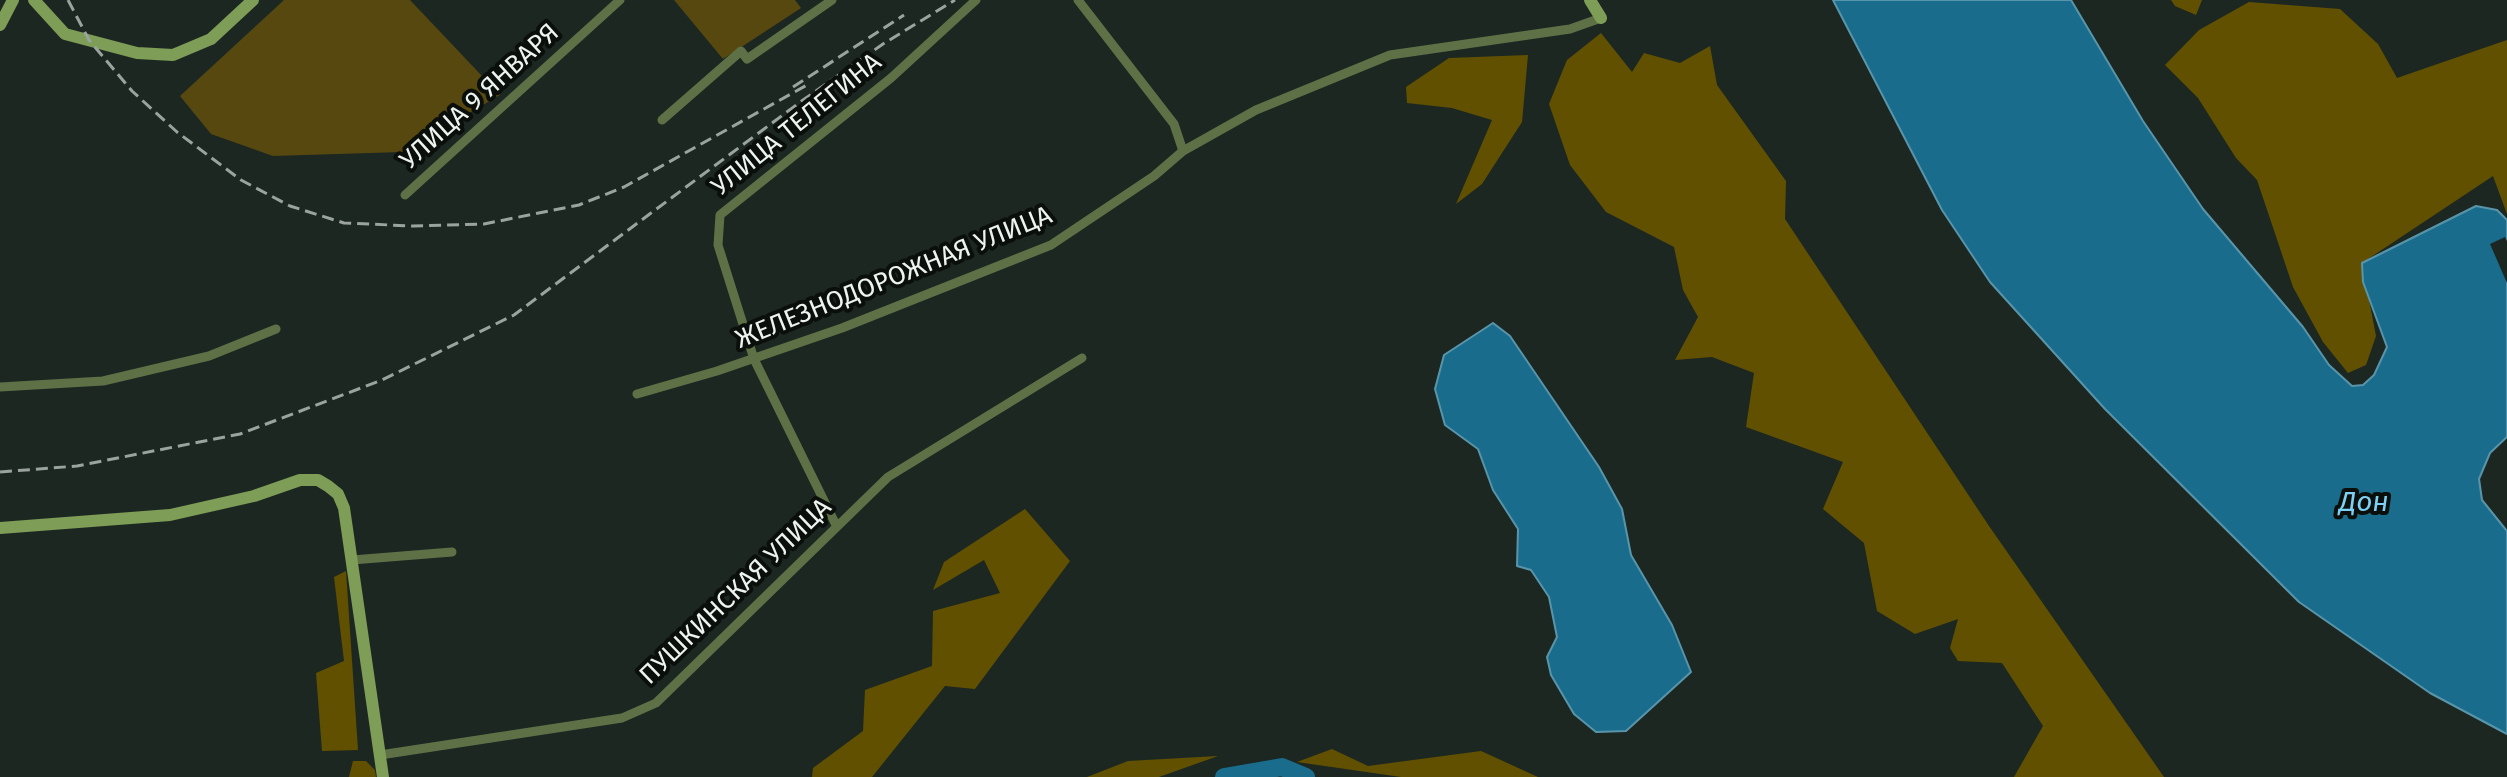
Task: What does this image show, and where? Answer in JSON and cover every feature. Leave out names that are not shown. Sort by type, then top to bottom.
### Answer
[{"type":"street","points":[[0,25],[13,0]]},
{"type":"street","points":[[34,0],[65,34],[137,53],[173,55],[211,39],[253,0]]},
{"type":"street","name":"УЛИЦА 9 ЯНВАРЯ","points":[[405,195],[620,0]]},
{"type":"street","points":[[662,120],[741,51],[747,59],[832,0]]},
{"type":"street","name":"УЛИЦА ТЕЛЕГИНА","points":[[836,525],[754,359],[718,245],[720,215],[891,78],[976,0]]},
{"type":"street","points":[[1078,0],[1174,124],[1183,151]]},
{"type":"street","points":[[1590,0],[1601,18]]},
{"type":"street","name":"ЖЕЛЕЗНОДОРОЖНАЯ УЛИЦА","points":[[637,394],[754,359],[842,328],[1051,245],[1154,176],[1183,151],[1256,110],[1390,55],[1570,29],[1601,18]]},
{"type":"street","points":[[0,387],[103,381],[209,356],[276,329]]},
{"type":"street","name":"ПУШКИНСКАЯ УЛИЦА","points":[[380,755],[622,718],[656,703],[888,477],[1082,358]]},
{"type":"street","points":[[0,528],[170,515],[254,496],[300,480],[318,480],[338,494],[344,508],[383,777]]},
{"type":"street","points":[[352,560],[452,552]]},
{"type":"shaded area","points":[[284,0],[410,0],[500,95],[402,152],[273,156],[211,134],[180,96]]},
{"type":"shaded area","points":[[674,0],[795,0],[801,8],[723,59]]},
{"type":"shaded area","points":[[2171,0],[2202,0],[2196,15],[2175,6]]},
{"type":"shaded area","points":[[2249,2],[2340,9],[2378,44],[2397,78],[2507,40],[2507,214],[2493,176],[2362,263],[2376,336],[2366,365],[2348,373],[2323,342],[2293,287],[2257,180],[2236,158],[2198,98],[2165,65],[2199,30]]},
{"type":"shaded area","points":[[1601,33],[1632,72],[1644,53],[1680,63],[1710,46],[1717,85],[1786,181],[1785,219],[1989,526],[2164,777],[2014,777],[2043,726],[2002,663],[1958,661],[1950,648],[1958,619],[1915,634],[1877,611],[1864,543],[1823,509],[1843,462],[1746,427],[1754,373],[1712,357],[1675,360],[1698,317],[1683,290],[1674,247],[1606,212],[1570,165],[1549,104],[1567,60]]},
{"type":"shaded area","points":[[1528,55],[1522,122],[1482,184],[1456,204],[1492,120],[1452,108],[1407,103],[1406,87],[1449,58]]},
{"type":"shaded area","points":[[1025,509],[1070,561],[975,689],[945,686],[872,777],[812,777],[813,768],[863,731],[865,690],[932,666],[933,611],[1000,593],[984,560],[933,590],[944,562]]},
{"type":"shaded area","points":[[346,571],[358,750],[322,751],[316,673],[344,661],[334,577]]},
{"type":"shaded area","points":[[1332,749],[1368,766],[1481,751],[1538,777],[1401,777],[1297,762]]},
{"type":"shaded area","points":[[1218,756],[1159,777],[1087,777],[1128,761]]},
{"type":"shaded area","points":[[353,761],[366,761],[375,770],[376,777],[349,777]]},
{"type":"water","name":"Дон","points":[[1833,0],[2071,0],[2143,121],[2203,209],[2303,327],[2329,365],[2352,386],[2363,385],[2374,375],[2387,347],[2363,282],[2362,263],[2476,206],[2497,210],[2507,220],[2507,437],[2490,453],[2479,479],[2482,500],[2507,531],[2507,734],[2430,693],[2299,602],[2105,409],[1990,282],[1942,210]]},
{"type":"water","points":[[1493,323],[1510,336],[1599,467],[1622,509],[1631,555],[1672,625],[1691,672],[1626,731],[1596,732],[1574,714],[1551,675],[1547,657],[1557,637],[1549,597],[1531,570],[1517,566],[1518,529],[1493,490],[1478,449],[1445,425],[1435,389],[1444,355]]},
{"type":"pier","points":[[2505,237],[2507,241],[2507,283],[2490,244]]},
{"type":"waterway","points":[[1224,777],[1282,767],[1306,777]]},
{"type":"railway","points":[[68,0],[89,40],[132,91],[177,132],[241,180],[290,206],[344,223],[413,226],[484,224],[579,205],[624,187],[807,85]]},
{"type":"railway","points":[[0,472],[77,466],[240,434],[382,380],[514,315],[803,100],[883,44],[955,0]]},
{"type":"railway","points":[[793,87],[904,15]]}]
